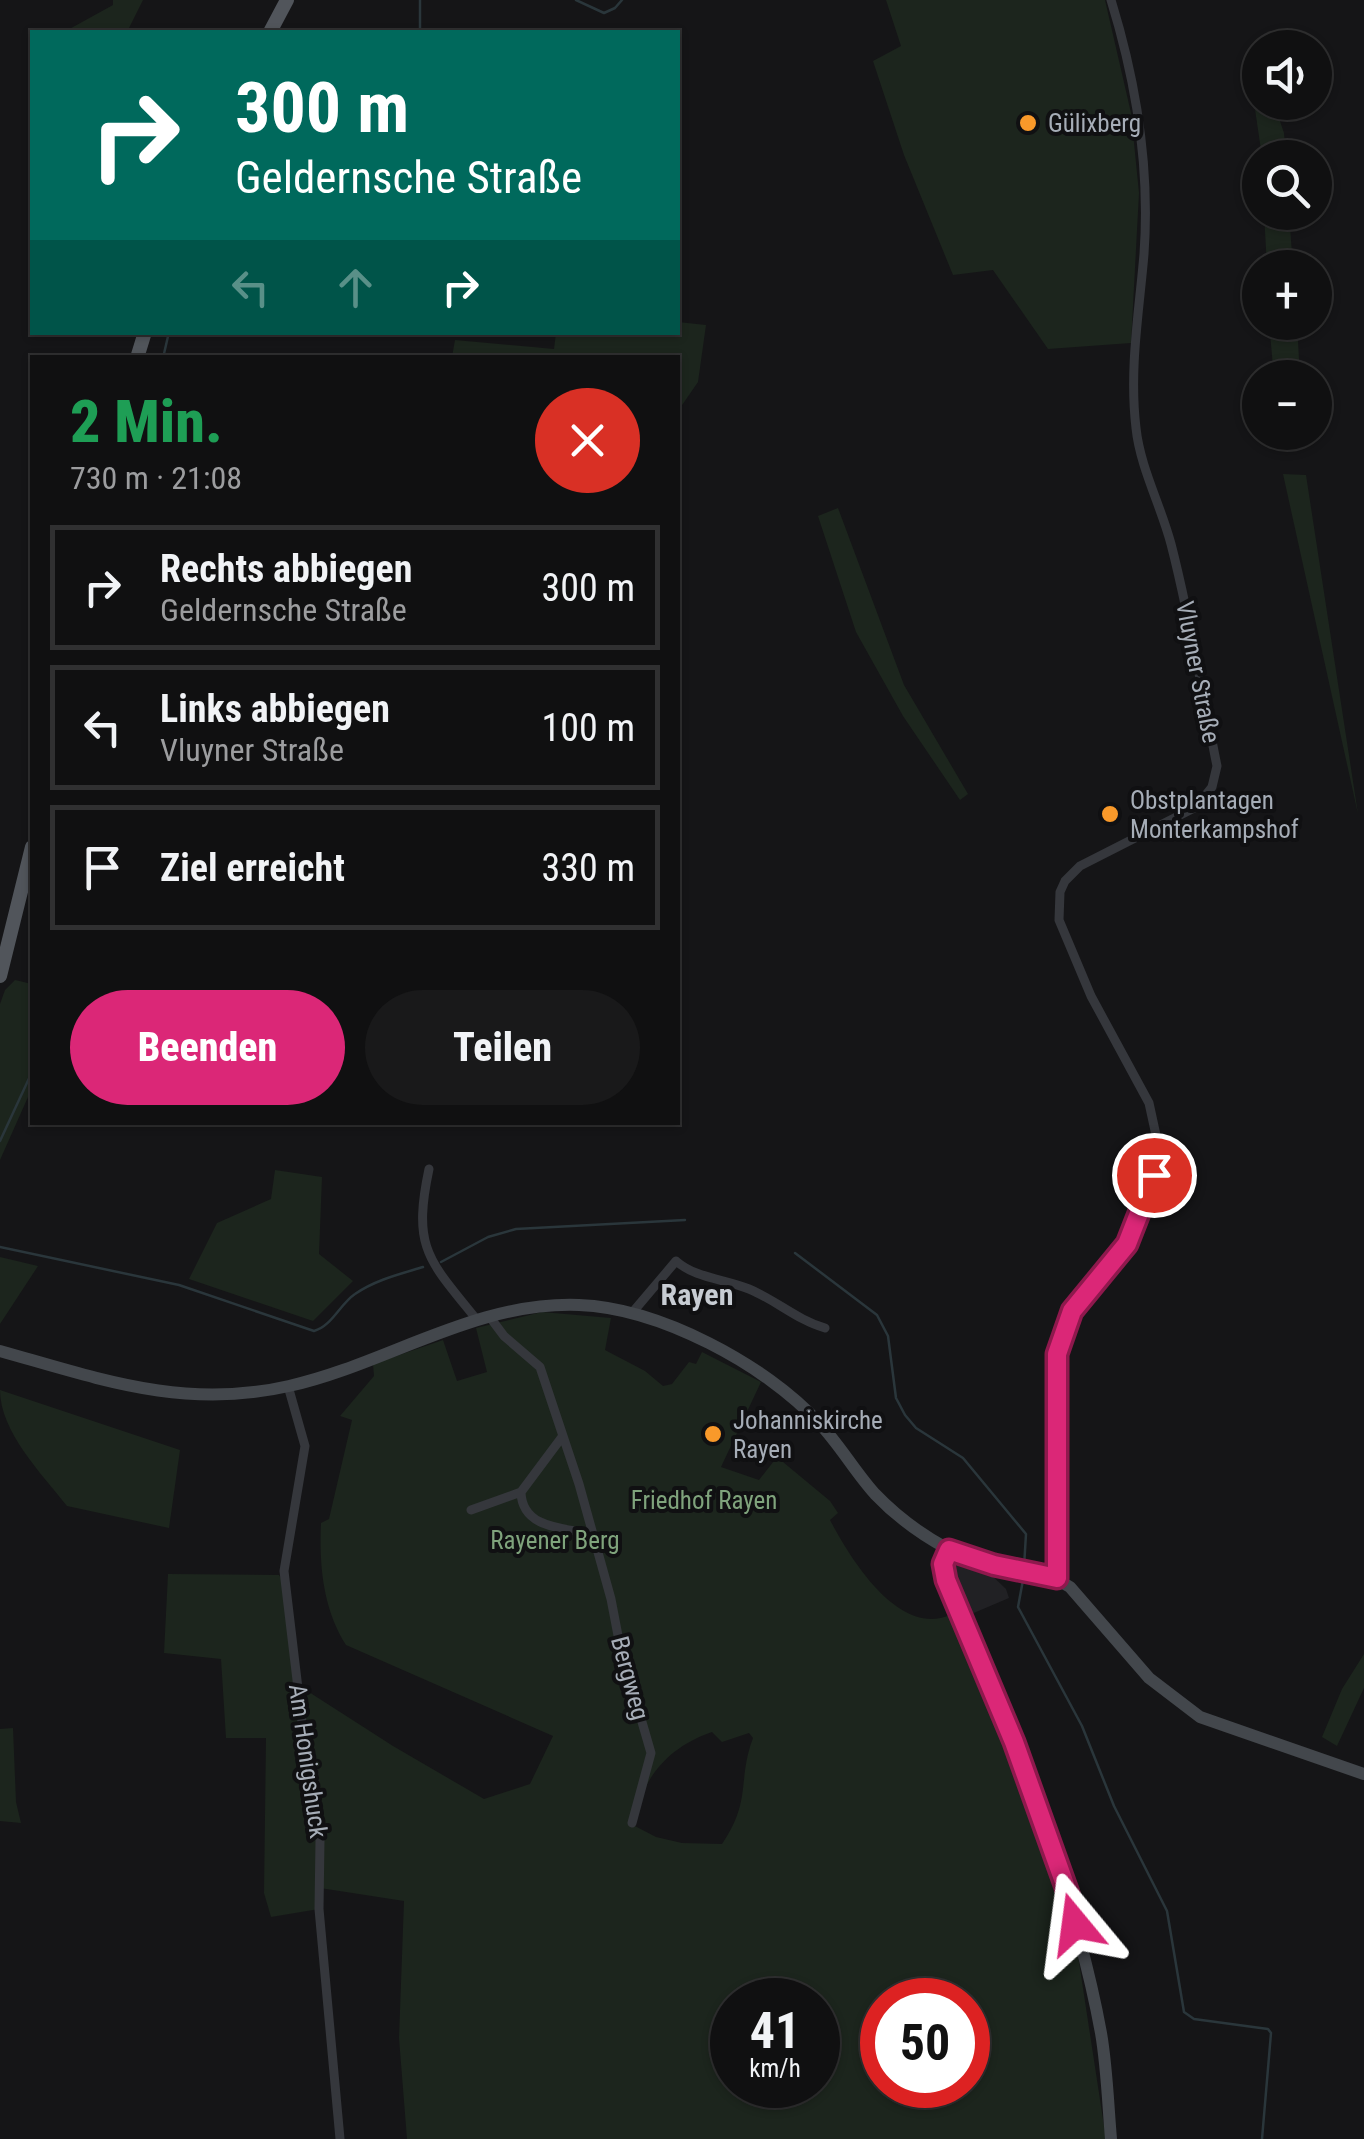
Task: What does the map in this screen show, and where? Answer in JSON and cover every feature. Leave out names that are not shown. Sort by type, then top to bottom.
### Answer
[{"type":"main road","points":[[271,30],[287,0]]},
{"type":"main road","points":[[0,976],[30,854]]},
{"type":"main road","points":[[0,1351],[148,1392],[218,1397],[288,1386],[483,1318],[534,1308],[579,1305],[632,1313],[726,1354],[796,1400],[821,1424],[876,1495],[949,1550],[994,1565],[1057,1578],[1083,1599],[1148,1678],[1200,1717],[1364,1774]]},
{"type":"main road","points":[[949,1550],[943,1564],[946,1580],[1007,1724],[1068,1893],[1102,2036],[1111,2139]]},
{"type":"street","name":"Vluyner Straße","points":[[1057,1578],[1057,1354],[1072,1311],[1127,1244],[1146,1199],[1159,1150],[1149,1104],[1077,968],[1060,920],[1060,892],[1080,866],[1196,808],[1212,787],[1217,766],[1183,593],[1136,434],[1133,348],[1144,253],[1145,190],[1128,62],[1111,0]]},
{"type":"street","name":"Bergweg","points":[[429,1169],[420,1221],[427,1254],[483,1318],[540,1368],[579,1484],[651,1753],[632,1823]]},
{"type":"street","points":[[632,1313],[676,1261],[686,1270],[751,1290],[809,1324],[825,1328]]},
{"type":"street","name":"Am Honigshuck","points":[[288,1386],[306,1446],[284,1570],[302,1722],[314,1773],[320,1840],[320,1928],[340,2139]]},
{"type":"street","points":[[471,1510],[521,1492],[562,1437]]},
{"type":"street","points":[[521,1492],[530,1518],[538,1523],[592,1534]]},
{"type":"shaded area","points":[[959,1564],[986,1570],[1006,1589],[1009,1598],[969,1615],[951,1575],[953,1567]]},
{"type":"green space","points":[[113,0],[143,0],[128,30],[68,30],[113,5]]},
{"type":"green space","points":[[886,0],[1105,0],[1131,113],[1139,193],[1131,343],[1048,349],[993,270],[953,275],[904,155],[873,61],[901,46]]},
{"type":"green space","points":[[1257,120],[1280,120],[1285,140],[1260,140]]},
{"type":"green space","points":[[1265,230],[1290,230],[1292,250],[1266,250]]},
{"type":"green space","points":[[680,322],[706,325],[698,382],[680,408],[680,355],[452,355],[455,340],[554,349],[556,335],[680,335]]},
{"type":"green space","points":[[1271,340],[1298,340],[1299,360],[1272,360]]},
{"type":"green space","points":[[1283,474],[1306,475],[1358,814]]},
{"type":"green space","points":[[838,508],[904,685],[968,794],[960,800],[903,716],[856,632],[818,516]]},
{"type":"green space","points":[[15,980],[30,984],[30,1092],[0,1160],[0,1004],[5,990]]},
{"type":"green space","points":[[275,1170],[322,1177],[319,1254],[353,1281],[313,1321],[189,1279],[217,1223],[271,1199]]},
{"type":"green space","points":[[0,1257],[38,1266],[0,1324]]},
{"type":"green space","name":"Rayener Berg","points":[[542,1312],[611,1318],[605,1350],[645,1371],[663,1386],[672,1384],[689,1362],[696,1364],[702,1352],[761,1382],[721,1467],[759,1480],[777,1457],[830,1501],[838,1513],[830,1520],[849,1553],[894,1605],[931,1619],[950,1615],[979,1672],[1068,1890],[1106,2139],[407,2139],[399,2038],[404,1901],[320,1888],[319,1909],[271,1917],[264,1893],[266,1738],[226,1738],[221,1659],[164,1653],[168,1574],[279,1575],[290,1590],[298,1685],[484,1799],[530,1784],[553,1736],[346,1645],[327,1602],[322,1571],[321,1523],[329,1519],[352,1420],[340,1416],[374,1376],[373,1364],[443,1340],[457,1381],[487,1372],[476,1328]],"holes":[[[712,1732],[722,1742],[749,1733],[753,1738],[741,1802],[722,1844],[682,1843],[656,1837],[631,1824],[650,1779],[670,1756]]]},
{"type":"green space","points":[[0,1390],[180,1450],[169,1528],[67,1506],[15,1437]]},
{"type":"green space","points":[[1364,1654],[1364,1688],[1337,1746],[1322,1737],[1342,1689]]},
{"type":"green space","points":[[13,1728],[16,1802],[21,1823],[0,1821],[0,1729]]},
{"type":"waterway","points":[[420,0],[420,30]]},
{"type":"waterway","points":[[576,0],[604,13],[622,0]]},
{"type":"waterway","points":[[164,355],[168,335]]},
{"type":"waterway","points":[[0,1141],[30,1076]]},
{"type":"waterway","points":[[441,1262],[488,1237],[516,1229],[685,1220]]},
{"type":"waterway","points":[[0,1247],[179,1285],[314,1331],[326,1325],[363,1289],[423,1267]]},
{"type":"waterway","points":[[795,1253],[877,1315],[888,1336],[896,1398],[905,1415],[916,1428],[963,1458],[1026,1534],[1024,1567]]},
{"type":"waterway","points":[[1023,1580],[1018,1607],[1082,1726],[1114,1806],[1167,1911],[1184,2012],[1194,2019],[1268,2029],[1271,2033],[1262,2139]]},
{"type":"place","name":"Gülixberg","points":[[1028,123]]},
{"type":"place","name":"Obstplantagen Monterkampshof","points":[[1110,814]]},
{"type":"place","name":"Johanniskirche Rayen","points":[[713,1434]]},
{"type":"district","name":"Rayen","points":[[697,1294]]},
{"type":"route","points":[[1075,1924],[1068,1893],[1014,1742],[953,1598],[943,1564],[949,1550],[994,1565],[1057,1578],[1057,1354],[1072,1311],[1127,1244],[1154,1175]]},
{"type":"park label","name":"Friedhof Rayen","points":[[704,1500]]}]
